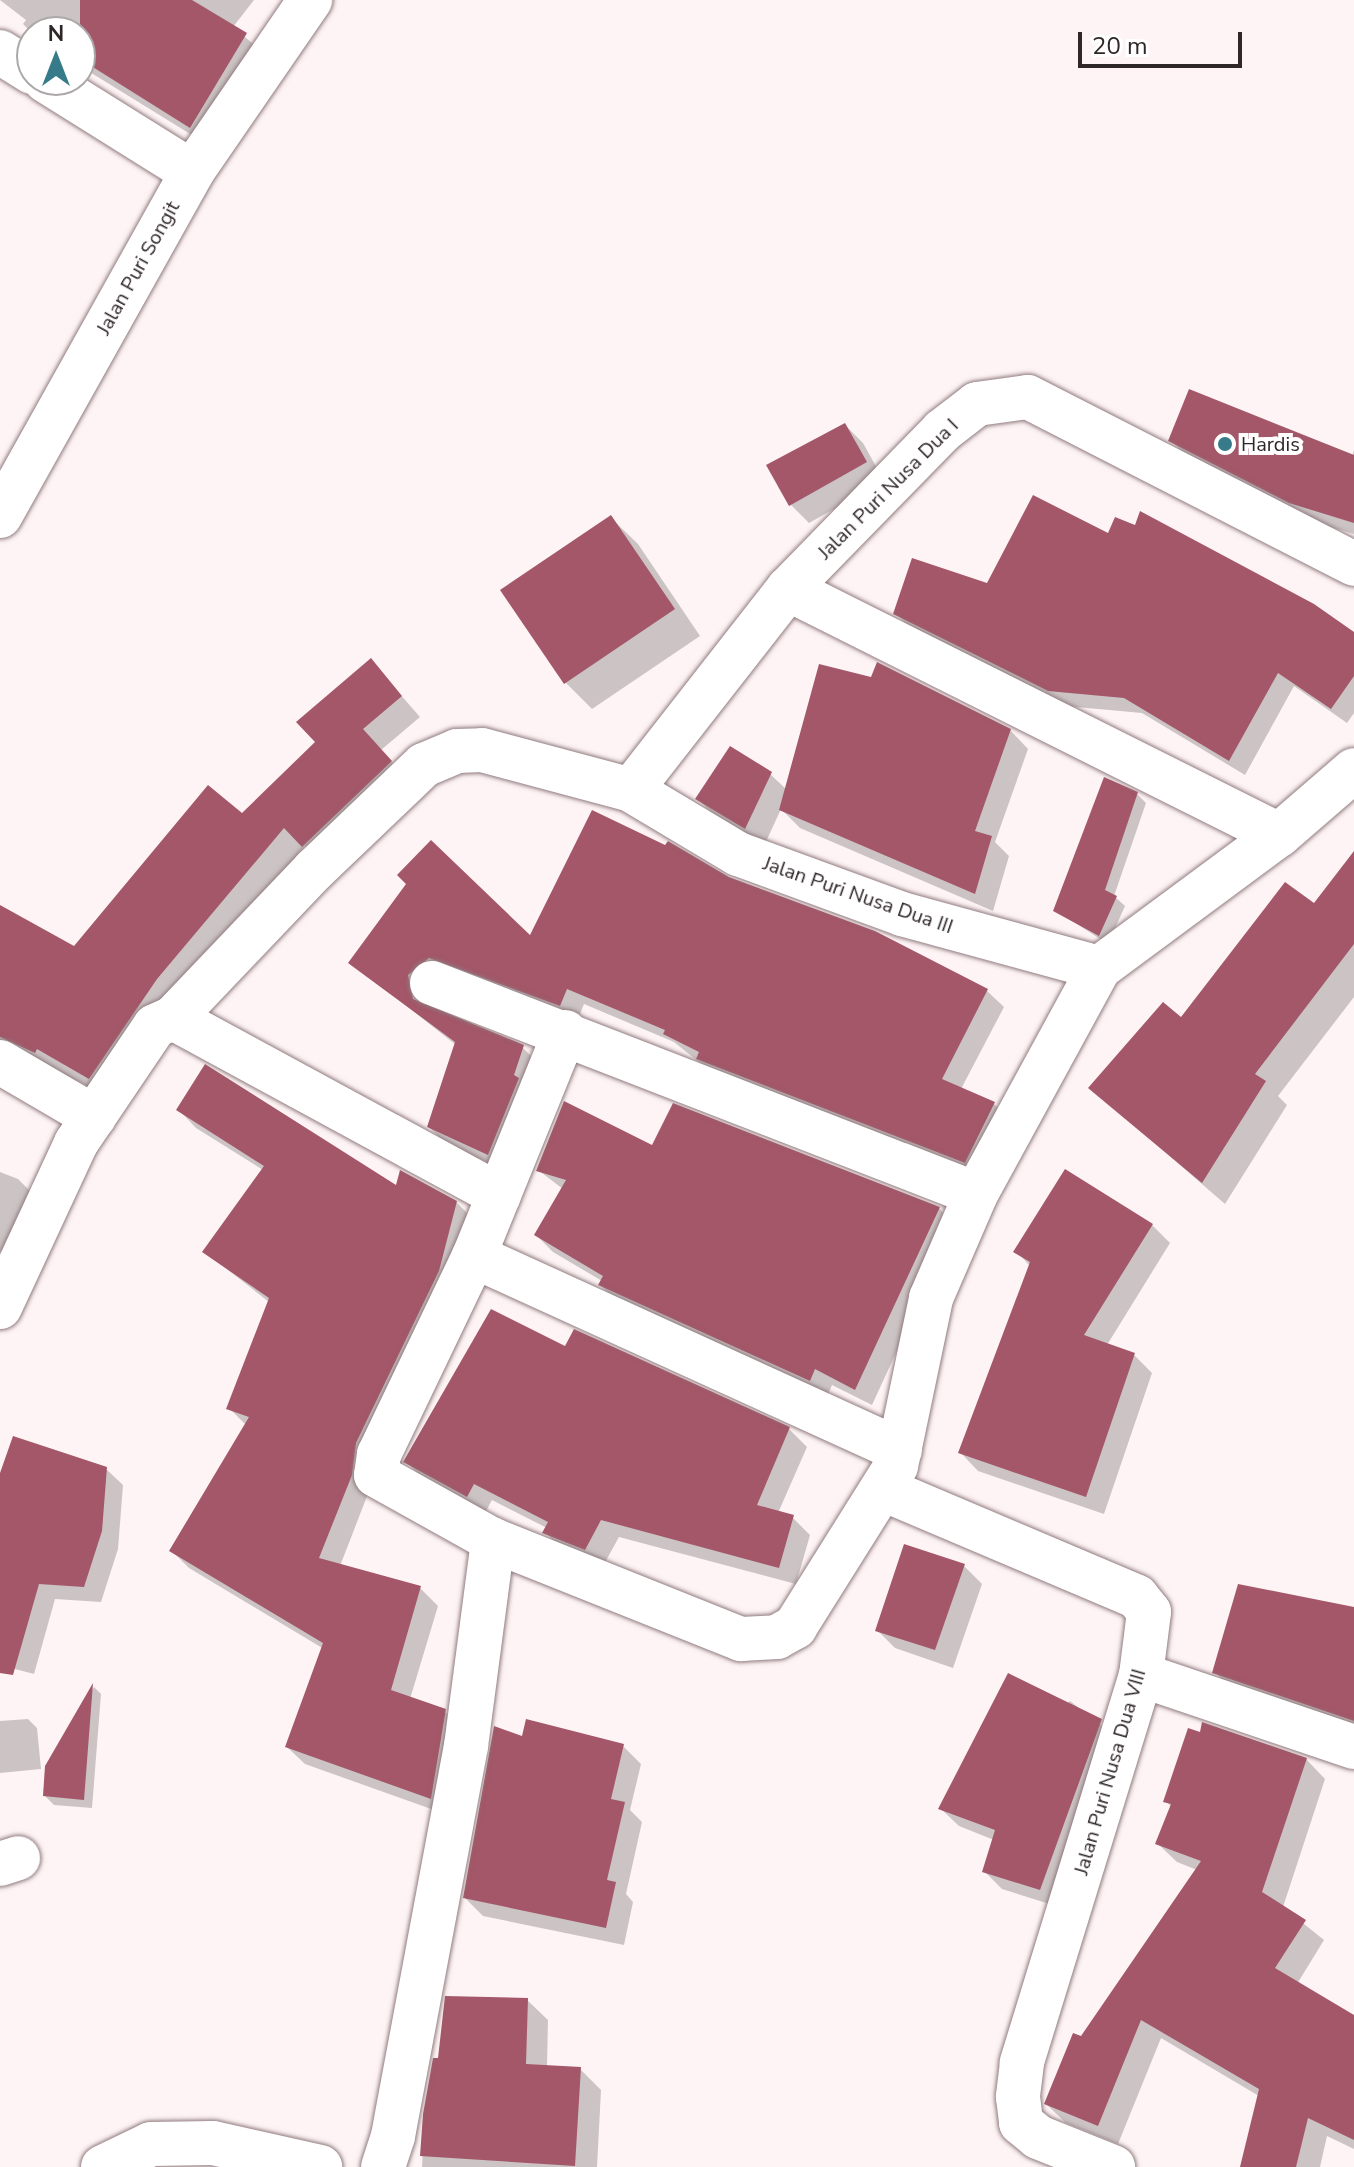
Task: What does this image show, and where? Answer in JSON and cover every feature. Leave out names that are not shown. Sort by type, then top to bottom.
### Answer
[{"type":"street","name":"Jalan Puri Songit","points":[[0,516],[192,172],[310,0]]},
{"type":"street","points":[[71,96],[192,172]]},
{"type":"street","name":"Jalan Puri Nusa Dua I","points":[[631,790],[788,589],[942,431],[977,404],[1028,397],[1354,564]]},
{"type":"street","points":[[788,589],[1279,835]]},
{"type":"street","name":"Jalan Puri Nusa Dua III","points":[[0,1307],[76,1143],[155,1026],[173,1018],[424,765],[457,751],[482,750],[631,790],[738,854],[902,914],[1099,968]]},
{"type":"street","points":[[565,1032],[474,1256],[379,1454],[376,1475],[493,1540],[741,1639],[759,1640],[795,1627],[891,1470],[931,1298],[976,1194],[1099,968],[1279,835],[1354,770]]},
{"type":"street","points":[[432,983],[565,1032],[976,1194]]},
{"type":"street","points":[[173,1018],[193,1024],[499,1195]]},
{"type":"street","points":[[0,1062],[94,1117]]},
{"type":"street","name":"Jalan Puri Nusa Dua VIII","points":[[474,1256],[1137,1597],[1149,1612],[1141,1675],[1022,2063],[1021,2123],[1038,2137],[1113,2167]]},
{"type":"street","points":[[383,2167],[393,2136],[466,1746],[493,1540]]},
{"type":"street","points":[[1141,1675],[1354,1747]]},
{"type":"street","points":[[103,2167],[151,2144],[213,2143],[320,2167]]},
{"type":"building","points":[[80,0],[192,0],[247,33],[190,128],[96,69],[96,16],[80,16]]},
{"type":"building","points":[[1189,389],[1354,455],[1354,523],[1289,503],[1168,441]]},
{"type":"building","points":[[845,423],[867,462],[789,506],[766,465]]},
{"type":"building","points":[[1033,495],[1108,533],[1115,517],[1135,525],[1140,511],[1314,604],[1354,632],[1354,676],[1331,709],[1278,673],[1229,761],[1124,698],[1048,691],[893,614],[912,558],[987,583]]},
{"type":"building","points":[[611,515],[675,609],[564,684],[500,590]]},
{"type":"building","points":[[371,658],[402,696],[363,729],[392,761],[302,847],[284,828],[157,979],[89,1079],[37,1049],[35,1053],[0,1037],[0,905],[74,946],[208,785],[242,813],[315,742],[296,722]]},
{"type":"building","points":[[877,662],[1011,729],[975,831],[992,836],[975,894],[779,810],[819,664],[871,677]]},
{"type":"building","points":[[730,746],[772,772],[745,829],[695,799]]},
{"type":"building","points":[[1104,777],[1138,792],[1105,890],[1117,896],[1099,936],[1053,911]]},
{"type":"building","points":[[592,810],[665,845],[668,841],[729,877],[875,931],[988,989],[942,1079],[995,1102],[965,1163],[696,1059],[699,1052],[663,1034],[665,1030],[567,989],[560,1006],[429,958],[408,975],[413,999],[524,1045],[514,1075],[519,1078],[488,1155],[427,1127],[455,1042],[348,963],[406,884],[397,875],[431,840],[530,935]]},
{"type":"building","points":[[1354,851],[1354,944],[1255,1074],[1266,1081],[1202,1183],[1088,1088],[1163,1002],[1181,1017],[1285,882],[1314,903]]},
{"type":"building","points":[[205,1064],[396,1185],[400,1170],[457,1201],[439,1271],[356,1443],[352,1475],[319,1558],[421,1586],[391,1690],[446,1709],[431,1799],[285,1747],[323,1643],[169,1551],[249,1417],[226,1409],[269,1298],[202,1252],[264,1166],[176,1110]]},
{"type":"building","points":[[564,1101],[652,1145],[673,1103],[940,1207],[855,1390],[815,1369],[810,1381],[598,1285],[603,1276],[534,1235],[566,1180],[536,1171]]},
{"type":"building","points":[[1065,1169],[1153,1224],[1084,1335],[1135,1353],[1086,1497],[958,1453],[1030,1262],[1013,1252]]},
{"type":"building","points":[[491,1309],[565,1346],[574,1329],[790,1427],[757,1505],[794,1515],[779,1568],[601,1520],[585,1550],[542,1533],[548,1522],[474,1484],[467,1497],[403,1462]]},
{"type":"building","points":[[13,1436],[107,1467],[102,1531],[84,1587],[39,1584],[13,1675],[0,1673],[0,1473]]},
{"type":"building","points":[[904,1544],[965,1564],[935,1650],[875,1631]]},
{"type":"building","points":[[1238,1584],[1354,1607],[1354,1721],[1212,1673]]},
{"type":"building","points":[[1008,1673],[1102,1719],[1040,1890],[982,1872],[995,1830],[938,1809]]},
{"type":"building","points":[[93,1683],[84,1800],[43,1796],[45,1766]]},
{"type":"building","points":[[526,1719],[624,1744],[611,1799],[625,1802],[607,1880],[616,1882],[606,1928],[463,1898],[494,1726],[522,1736]]},
{"type":"building","points":[[1202,1722],[1307,1758],[1262,1892],[1306,1920],[1275,1968],[1354,2015],[1354,2140],[1308,2118],[1296,2167],[1240,2167],[1259,2089],[1141,2020],[1098,2126],[1044,2104],[1073,2033],[1081,2036],[1201,1861],[1155,1844],[1171,1804],[1163,1802],[1188,1728],[1200,1732]]},
{"type":"building","points":[[445,1996],[528,1998],[526,2064],[581,2067],[575,2166],[420,2156],[423,2114],[433,2058],[438,2058]]},
{"type":"place","name":"Hardis","points":[[1225,444]]}]
